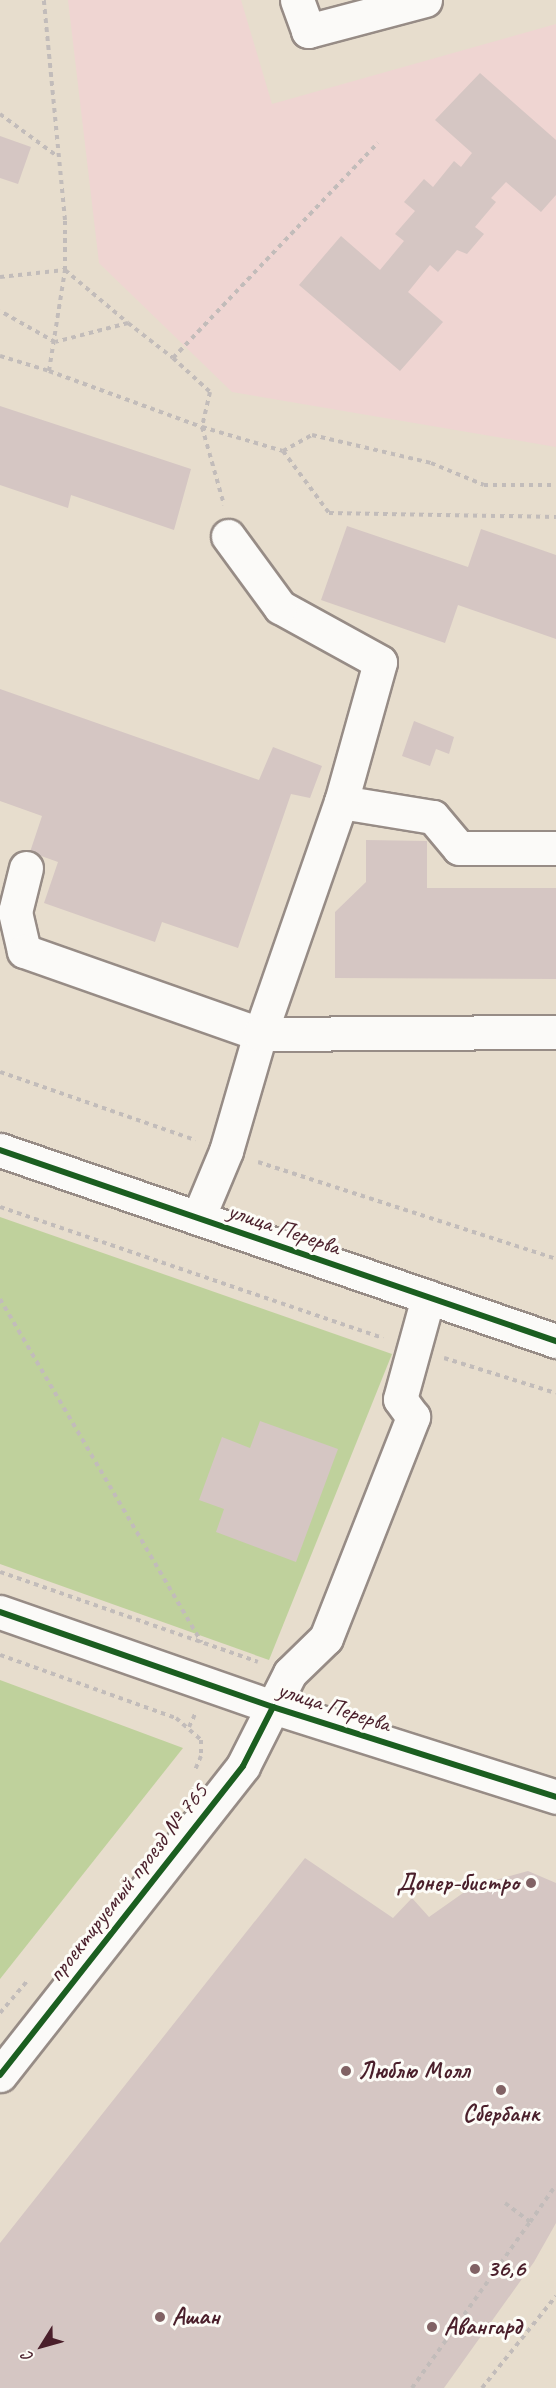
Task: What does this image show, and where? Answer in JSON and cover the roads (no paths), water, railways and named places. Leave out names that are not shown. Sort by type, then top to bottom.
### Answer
[{"type":"street","points":[[297,0],[308,31],[425,0]]},
{"type":"street","points":[[198,1218],[226,1151],[260,1034],[341,802],[380,662],[280,607],[228,536]]},
{"type":"street","points":[[341,802],[433,817],[459,848],[556,848]]},
{"type":"street","points":[[26,868],[15,912],[24,951],[260,1034],[556,1032]]},
{"type":"street","name":"улица Перерва","points":[[0,1150],[556,1341]]},
{"type":"street","name":"проектируемый проезд № 765","points":[[0,2075],[243,1766],[290,1672],[326,1638],[413,1417],[400,1398],[428,1297]]},
{"type":"street","name":"улица Перерва","points":[[0,1612],[273,1707],[556,1797]]},
{"type":"place","name":"Донер-бистро","points":[[531,1883]]},
{"type":"place","name":"Люблю Молл","points":[[346,2071]]},
{"type":"place","name":"Сбербанк","points":[[501,2090]]},
{"type":"place","name":"36,6","points":[[475,2269]]},
{"type":"place","name":"Ашан","points":[[160,2317]]},
{"type":"place","name":"Авангард","points":[[432,2327]]}]
